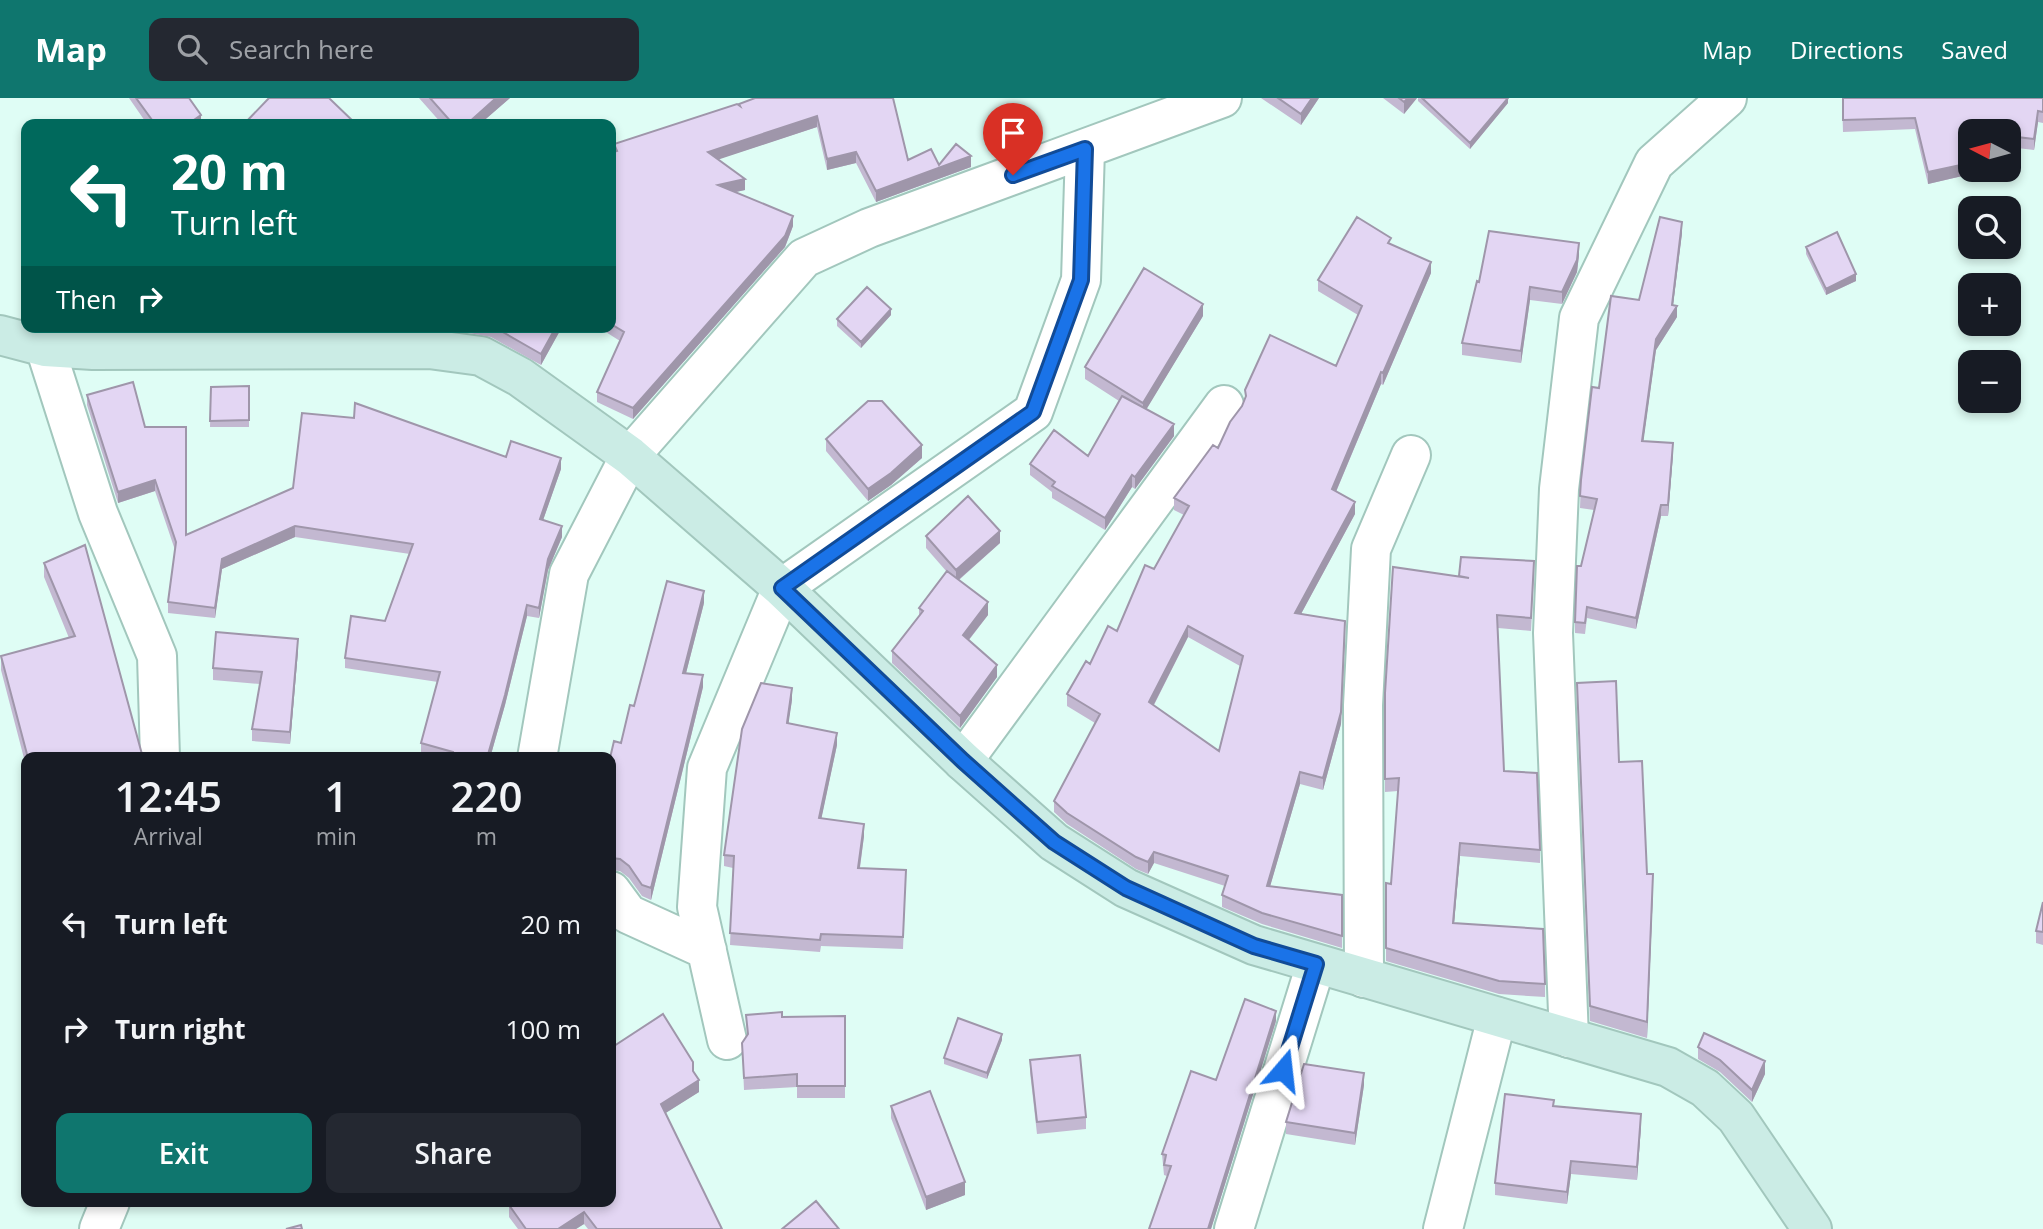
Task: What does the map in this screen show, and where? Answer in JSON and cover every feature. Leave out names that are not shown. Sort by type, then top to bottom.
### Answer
[{"type":"main road","points":[[0,335],[45,346],[93,350],[429,349],[481,356],[520,377],[630,456],[782,588],[963,761],[1054,842],[1126,888],[1254,946],[1668,1068],[1705,1088],[1736,1117],[1812,1229]]},
{"type":"street","points":[[538,752],[569,573],[630,456],[804,258],[869,228],[1222,98]]},
{"type":"street","points":[[1569,1038],[1553,633],[1559,489],[1579,318],[1654,163],[1727,98]]},
{"type":"street","points":[[727,1040],[697,907],[707,768],[782,588],[1033,412],[1081,280],[1085,149]]},
{"type":"street","points":[[45,346],[98,513],[157,656],[160,752]]},
{"type":"street","points":[[963,761],[1224,405]]},
{"type":"street","points":[[1364,978],[1363,705],[1371,549],[1411,455]]},
{"type":"street","points":[[616,898],[628,914],[707,950]]},
{"type":"street","points":[[1234,1229],[1316,964]]},
{"type":"street","points":[[1443,1229],[1497,1017]]},
{"type":"street","points":[[99,1229],[108,1207]]},
{"type":"building","points":[[136,98],[189,98],[201,115],[195,119],[151,119]]},
{"type":"building","points":[[269,98],[329,98],[351,119],[249,119]]},
{"type":"building","points":[[430,98],[496,98],[473,119],[449,119]]},
{"type":"building","points":[[755,98],[893,98],[908,160],[931,149],[939,165],[956,144],[971,156],[876,191],[856,152],[827,159],[817,116],[708,152],[745,179],[718,185],[793,216],[785,236],[633,408],[597,392],[624,332],[616,327],[616,143],[737,104],[740,106],[739,104]]},
{"type":"building","points":[[1278,98],[1312,98],[1301,114]]},
{"type":"building","points":[[1422,98],[1508,98],[1470,143]]},
{"type":"building","points":[[1843,98],[2043,98],[2043,112],[2038,111],[2034,139],[2021,137],[2021,119],[1958,119],[1958,166],[1928,172],[1915,118],[1843,120]]},
{"type":"building","points":[[1357,217],[1391,238],[1388,243],[1431,262],[1332,489],[1355,502],[1295,613],[1345,621],[1341,712],[1323,778],[1300,772],[1267,886],[1342,895],[1342,936],[1262,913],[1222,895],[1228,876],[1154,852],[1148,862],[1136,857],[1067,813],[1054,801],[1100,714],[1067,694],[1086,661],[1090,664],[1108,626],[1117,631],[1145,565],[1154,569],[1189,506],[1174,498],[1213,445],[1218,448],[1230,422],[1242,406],[1245,390],[1270,335],[1336,366],[1362,306],[1318,280]],"holes":[[[1188,626],[1243,656],[1219,751],[1149,702]]]},
{"type":"building","points":[[1660,217],[1682,222],[1672,305],[1677,306],[1656,339],[1642,441],[1673,443],[1668,505],[1661,505],[1636,618],[1587,607],[1585,623],[1575,622],[1577,566],[1581,566],[1597,499],[1580,496],[1581,480],[1592,387],[1599,388],[1611,296],[1639,300]]},
{"type":"building","points":[[1489,231],[1579,243],[1577,260],[1562,292],[1530,287],[1521,351],[1462,343],[1477,281],[1479,282]]},
{"type":"building","points":[[1837,232],[1856,274],[1826,289],[1806,247]]},
{"type":"building","points":[[1144,268],[1203,304],[1143,403],[1085,367]]},
{"type":"building","points":[[867,287],[891,309],[861,342],[837,319]]},
{"type":"building","points":[[504,333],[553,333],[541,354]]},
{"type":"building","points":[[133,382],[145,427],[186,427],[186,535],[293,488],[302,413],[354,418],[355,403],[506,457],[511,441],[561,458],[540,519],[562,526],[548,559],[539,608],[527,605],[489,752],[453,752],[421,743],[440,672],[345,658],[351,616],[385,621],[413,544],[295,526],[222,559],[215,608],[168,602],[176,542],[155,480],[118,492],[87,395]]},
{"type":"building","points":[[249,386],[249,420],[210,421],[211,387]]},
{"type":"building","points":[[1122,396],[1174,424],[1135,477],[1132,475],[1105,518],[1052,486],[1055,482],[1030,464],[1054,430],[1088,456]]},
{"type":"building","points":[[868,401],[882,401],[922,445],[891,473],[868,489],[826,439]]},
{"type":"building","points":[[968,496],[1000,531],[956,570],[926,536]]},
{"type":"building","points":[[85,545],[141,752],[26,752],[1,656],[75,636],[44,563]]},
{"type":"building","points":[[1461,557],[1534,561],[1531,618],[1497,615],[1504,771],[1537,773],[1540,850],[1460,843],[1453,923],[1543,929],[1545,984],[1499,981],[1386,948],[1386,883],[1391,884],[1399,778],[1385,779],[1385,693],[1393,567],[1469,578],[1459,576]]},
{"type":"building","points":[[947,571],[988,602],[963,635],[997,665],[960,716],[892,651],[923,611],[919,608]]},
{"type":"building","points":[[667,581],[704,591],[683,673],[703,675],[651,888],[642,885],[629,866],[616,859],[616,752],[611,752],[614,741],[621,743],[630,705],[634,706]]},
{"type":"building","points":[[216,632],[298,639],[290,732],[252,729],[262,672],[213,668]]},
{"type":"building","points":[[1616,681],[1619,762],[1642,761],[1647,874],[1653,874],[1647,1022],[1590,1006],[1577,683]]},
{"type":"building","points":[[761,683],[792,688],[787,723],[837,733],[819,818],[864,824],[858,868],[906,870],[903,937],[821,934],[820,940],[730,933],[734,856],[724,855],[742,729]]},
{"type":"building","points":[[2043,902],[2043,932],[2036,931]]},
{"type":"building","points":[[1245,999],[1276,1011],[1208,1229],[1149,1229],[1171,1166],[1164,1165],[1166,1155],[1162,1154],[1191,1071],[1216,1080]]},
{"type":"building","points":[[782,1012],[782,1017],[845,1016],[845,1086],[797,1086],[797,1074],[744,1078],[742,1043],[748,1034],[746,1015]]},
{"type":"building","points":[[663,1014],[693,1062],[693,1071],[699,1080],[661,1104],[722,1229],[597,1229],[584,1212],[558,1229],[526,1229],[510,1207],[616,1207],[616,1045]]},
{"type":"building","points":[[958,1018],[1002,1034],[987,1073],[944,1058]]},
{"type":"building","points":[[1704,1033],[1765,1061],[1752,1090],[1720,1060],[1698,1047]]},
{"type":"building","points":[[1080,1055],[1086,1117],[1037,1122],[1030,1060]]},
{"type":"building","points":[[1304,1064],[1364,1073],[1355,1133],[1286,1122]]},
{"type":"building","points":[[930,1091],[965,1182],[926,1197],[891,1106]]},
{"type":"building","points":[[1505,1094],[1554,1100],[1553,1106],[1641,1114],[1637,1167],[1571,1161],[1567,1192],[1495,1183]]},
{"type":"building","points":[[816,1201],[839,1229],[782,1229]]},
{"type":"building","points":[[301,1225],[302,1229],[286,1229]]},
{"type":"route","points":[[1013,175],[1085,149],[1081,280],[1033,412],[782,588],[963,761],[1054,842],[1126,888],[1254,946],[1316,964],[1283,1070]]}]
